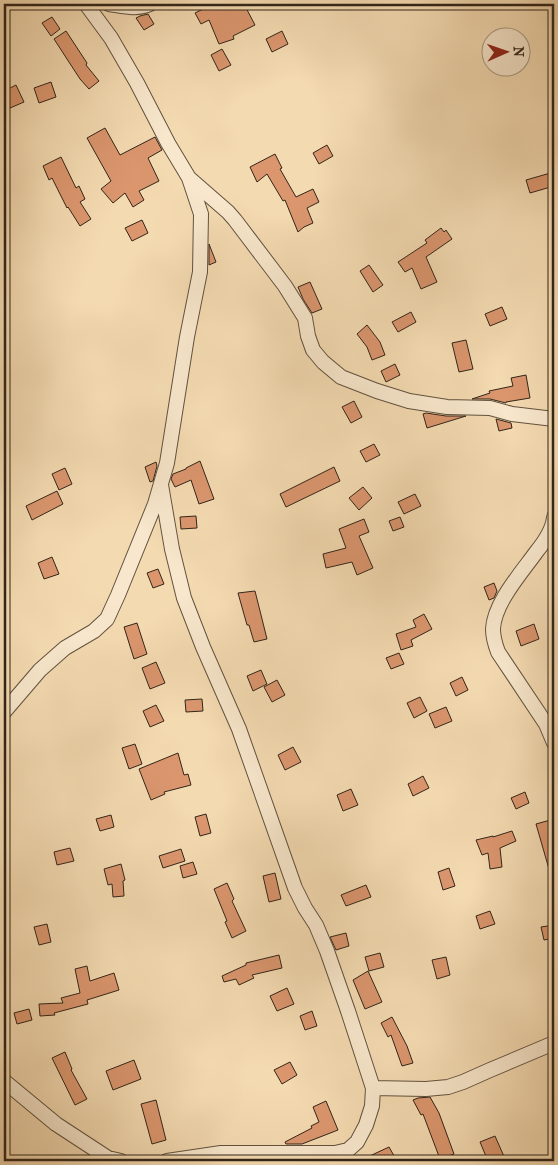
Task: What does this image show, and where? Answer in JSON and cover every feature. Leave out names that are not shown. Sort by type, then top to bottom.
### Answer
[{"type":"street","points":[[4,712],[40,670],[65,648],[94,631],[108,619],[152,513],[167,463],[187,337],[200,272],[201,214],[189,178],[168,144],[137,83],[111,38],[86,4]]},
{"type":"street","points":[[110,4],[132,8],[147,5]]},
{"type":"street","points":[[189,178],[235,220],[285,286],[305,318],[313,350],[322,362],[341,376],[376,391],[409,401],[447,407],[490,408],[512,414],[554,419]]},
{"type":"street","points":[[161,485],[172,549],[184,598],[238,729],[295,888],[316,925],[327,951],[373,1088],[372,1106],[366,1125],[357,1142],[348,1150],[335,1153],[222,1153],[167,1161]]},
{"type":"street","points":[[554,517],[550,532],[507,592],[494,621],[493,629],[498,652],[546,724],[554,743]]},
{"type":"street","points":[[373,1088],[426,1089],[448,1087],[554,1043]]},
{"type":"street","points":[[4,1081],[56,1124],[108,1158],[121,1161]]},
{"type":"building","points":[[209,4],[244,4],[255,25],[233,36],[234,39],[219,44],[209,20],[201,24],[195,13],[209,6]]},
{"type":"building","points":[[148,14],[154,24],[144,30],[136,18]]},
{"type":"building","points":[[52,17],[60,29],[51,36],[42,23]]},
{"type":"building","points":[[66,31],[87,63],[86,65],[99,81],[89,89],[80,79],[54,39]]},
{"type":"building","points":[[282,31],[288,44],[272,52],[266,39]]},
{"type":"building","points":[[222,49],[231,65],[219,71],[211,55]]},
{"type":"building","points":[[51,82],[56,97],[39,103],[34,88]]},
{"type":"building","points":[[16,85],[24,102],[10,108],[4,91]]},
{"type":"building","points":[[105,128],[120,155],[155,137],[162,150],[148,158],[159,181],[139,191],[144,200],[133,207],[125,193],[113,203],[101,189],[111,181],[87,138]]},
{"type":"building","points":[[327,145],[333,156],[319,164],[313,153]]},
{"type":"building","points":[[275,154],[282,168],[280,169],[296,197],[313,189],[319,202],[307,208],[313,223],[298,232],[285,200],[283,201],[267,174],[257,182],[250,167]]},
{"type":"building","points":[[61,157],[76,188],[79,186],[85,199],[80,202],[91,219],[80,226],[67,208],[52,178],[49,180],[43,166]]},
{"type":"building","points":[[554,172],[554,186],[530,193],[526,180]]},
{"type":"building","points":[[142,220],[148,233],[132,241],[125,228]]},
{"type":"building","points":[[441,228],[444,232],[446,230],[452,239],[426,257],[437,282],[421,289],[412,268],[405,272],[398,262],[427,243],[425,240]]},
{"type":"building","points":[[209,244],[216,262],[209,265]]},
{"type":"building","points":[[369,265],[383,285],[373,292],[360,271]]},
{"type":"building","points":[[310,282],[322,309],[312,313],[298,287]]},
{"type":"building","points":[[502,307],[507,319],[490,326],[485,314]]},
{"type":"building","points":[[411,312],[416,322],[398,332],[392,322]]},
{"type":"building","points":[[367,325],[380,342],[385,355],[372,360],[367,347],[357,334]]},
{"type":"building","points":[[466,340],[473,369],[459,372],[452,343]]},
{"type":"building","points":[[395,364],[400,375],[386,382],[381,371]]},
{"type":"building","points":[[526,375],[530,398],[506,403],[490,399],[472,399],[490,393],[489,391],[513,386],[511,378]]},
{"type":"building","points":[[354,401],[362,417],[351,423],[342,407]]},
{"type":"building","points":[[423,414],[466,416],[427,428]]},
{"type":"building","points":[[496,419],[511,423],[512,428],[499,431]]},
{"type":"building","points":[[374,444],[380,455],[366,462],[360,451]]},
{"type":"building","points":[[200,461],[214,499],[199,504],[191,480],[175,487],[171,479],[173,474]]},
{"type":"building","points":[[156,462],[157,466],[153,481],[150,482],[145,467]]},
{"type":"building","points":[[334,467],[340,481],[286,507],[280,494]]},
{"type":"building","points":[[65,468],[72,484],[59,490],[52,474]]},
{"type":"building","points":[[363,487],[372,498],[359,510],[349,498]]},
{"type":"building","points":[[57,491],[63,504],[32,520],[26,506]]},
{"type":"building","points":[[415,494],[421,506],[404,514],[398,502]]},
{"type":"building","points":[[196,516],[197,528],[181,529],[180,517]]},
{"type":"building","points":[[400,517],[404,527],[393,531],[389,521]]},
{"type":"building","points":[[364,519],[369,532],[359,536],[373,568],[357,575],[352,562],[326,568],[323,554],[346,548],[339,529]]},
{"type":"building","points":[[52,557],[59,574],[44,579],[38,563]]},
{"type":"building","points":[[158,569],[164,584],[153,588],[147,573]]},
{"type":"building","points":[[494,583],[497,591],[494,598],[489,600],[484,587]]},
{"type":"building","points":[[255,591],[267,639],[254,642],[238,593]]},
{"type":"building","points":[[424,614],[432,629],[411,640],[413,646],[401,650],[396,634],[416,627],[413,620]]},
{"type":"building","points":[[137,623],[147,654],[134,659],[124,627]]},
{"type":"building","points":[[534,624],[539,639],[521,646],[516,631]]},
{"type":"building","points":[[399,653],[404,664],[391,669],[386,658]]},
{"type":"building","points":[[156,662],[165,683],[150,689],[142,668]]},
{"type":"building","points":[[261,670],[267,684],[253,691],[247,676]]},
{"type":"building","points":[[462,677],[468,690],[456,696],[450,683]]},
{"type":"building","points":[[277,680],[285,695],[272,702],[264,687]]},
{"type":"building","points":[[420,697],[427,711],[414,718],[407,703]]},
{"type":"building","points":[[202,699],[203,711],[186,712],[185,700]]},
{"type":"building","points":[[156,705],[164,721],[150,727],[143,711]]},
{"type":"building","points":[[446,707],[452,721],[435,728],[429,714]]},
{"type":"building","points":[[135,744],[142,764],[129,769],[122,748]]},
{"type":"building","points":[[293,747],[301,762],[285,770],[278,755]]},
{"type":"building","points":[[178,753],[184,775],[188,774],[191,785],[164,792],[165,794],[151,800],[139,769]]},
{"type":"building","points":[[423,776],[429,788],[413,796],[408,784]]},
{"type":"building","points":[[351,789],[358,805],[343,811],[337,795]]},
{"type":"building","points":[[525,792],[529,803],[516,809],[511,798]]},
{"type":"building","points":[[206,814],[211,833],[200,836],[195,817]]},
{"type":"building","points":[[111,815],[114,827],[100,831],[96,819]]},
{"type":"building","points":[[554,819],[554,876],[551,876],[536,824]]},
{"type":"building","points":[[512,831],[516,841],[500,848],[502,867],[490,869],[488,853],[482,855],[476,840]]},
{"type":"building","points":[[70,848],[74,861],[57,865],[54,852]]},
{"type":"building","points":[[181,849],[185,861],[163,868],[159,856]]},
{"type":"building","points":[[193,862],[197,874],[183,878],[180,866]]},
{"type":"building","points":[[121,864],[125,880],[123,881],[124,896],[113,897],[112,884],[108,885],[104,869]]},
{"type":"building","points":[[449,868],[455,886],[443,890],[438,872]]},
{"type":"building","points":[[275,873],[281,899],[269,902],[263,876]]},
{"type":"building","points":[[227,883],[234,899],[232,901],[246,931],[232,938],[214,889]]},
{"type":"building","points":[[366,885],[371,897],[346,906],[341,895]]},
{"type":"building","points":[[490,911],[495,924],[480,929],[476,916]]},
{"type":"building","points":[[47,924],[51,942],[39,945],[34,927]]},
{"type":"building","points":[[554,925],[554,938],[544,940],[541,927]]},
{"type":"building","points":[[346,933],[349,946],[336,950],[330,937]]},
{"type":"building","points":[[380,953],[384,967],[369,971],[365,957]]},
{"type":"building","points":[[279,955],[282,968],[252,975],[254,978],[239,985],[236,979],[224,982],[222,976],[246,965],[246,963]]},
{"type":"building","points":[[446,957],[450,975],[437,979],[432,960]]},
{"type":"building","points":[[87,966],[90,981],[114,973],[119,990],[87,1000],[88,1004],[54,1013],[55,1015],[40,1016],[39,1004],[63,1003],[61,998],[80,993],[75,969]]},
{"type":"building","points":[[368,971],[382,1002],[365,1009],[353,980]]},
{"type":"building","points":[[287,988],[294,1004],[277,1011],[270,996]]},
{"type":"building","points":[[29,1009],[32,1020],[17,1024],[14,1013]]},
{"type":"building","points":[[312,1011],[317,1026],[305,1030],[300,1016]]},
{"type":"building","points":[[392,1017],[407,1046],[413,1063],[402,1066],[391,1035],[388,1037],[381,1023]]},
{"type":"building","points":[[65,1052],[71,1070],[87,1099],[75,1105],[52,1058]]},
{"type":"building","points":[[134,1060],[141,1079],[113,1090],[106,1071]]},
{"type":"building","points":[[290,1062],[297,1075],[282,1084],[274,1070]]},
{"type":"building","points":[[430,1097],[439,1113],[454,1154],[440,1159],[423,1114],[421,1115],[413,1100]]},
{"type":"building","points":[[156,1100],[166,1140],[152,1144],[141,1104]]},
{"type":"building","points":[[326,1101],[338,1130],[302,1144],[286,1144],[285,1142],[312,1128],[311,1126],[319,1122],[313,1107]]},
{"type":"building","points":[[495,1136],[506,1161],[488,1161],[480,1142]]},
{"type":"building","points":[[389,1147],[397,1161],[359,1161]]}]
